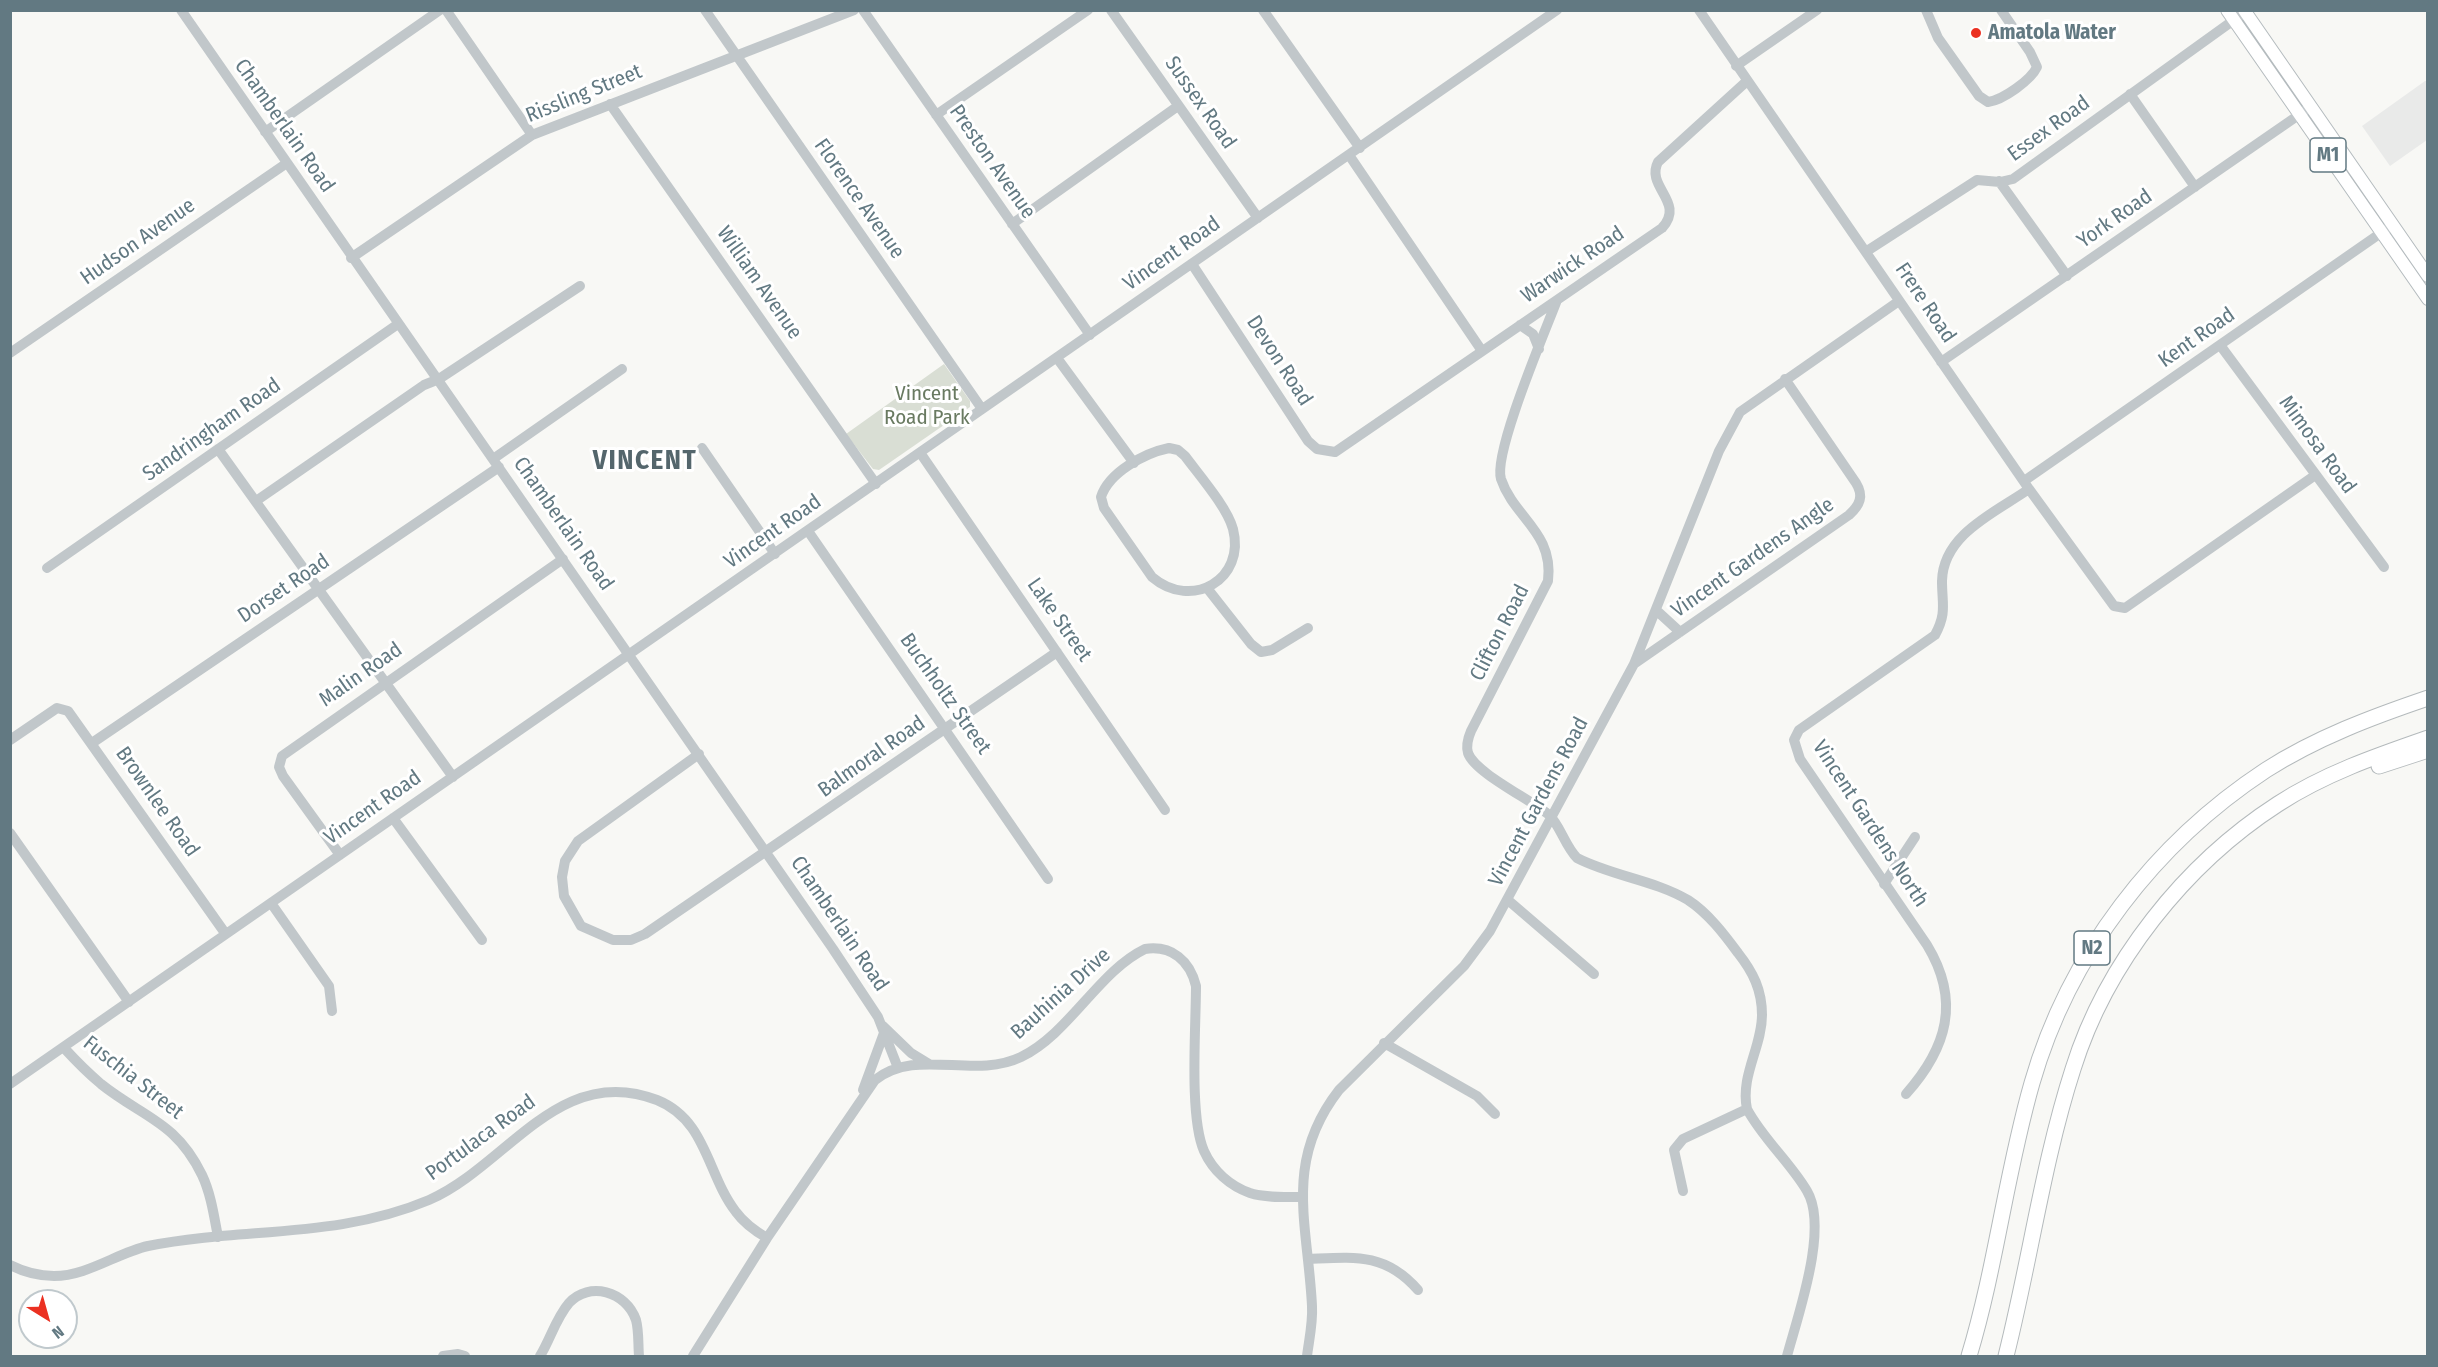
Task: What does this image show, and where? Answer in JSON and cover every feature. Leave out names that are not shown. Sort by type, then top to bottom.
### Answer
[{"type":"highway","name":"N2","points":[[1969,1356],[1984,1306],[2032,1083],[2044,1047],[2076,974],[2116,911],[2163,855],[2216,807],[2267,770],[2311,745],[2365,721],[2427,698]]},
{"type":"highway","name":"N2","points":[[2006,1356],[2026,1279],[2061,1107],[2090,1021],[2107,988],[2158,914],[2192,875],[2277,805],[2353,765],[2427,738]]},
{"type":"highway","points":[[2277,805],[2427,750]]},
{"type":"main road","name":"M1","points":[[2244,11],[2305,111]]},
{"type":"main road","name":"M1","points":[[2231,15],[2305,111],[2387,229],[2427,299]]},
{"type":"main road","name":"M1","points":[[2387,229],[2427,276]]},
{"type":"street","name":"Chamberlain Road","points":[[181,10],[351,258],[439,380],[767,853],[883,1029],[898,1068]]},
{"type":"street","points":[[265,132],[440,10]]},
{"type":"street","points":[[446,10],[532,135]]},
{"type":"street","name":"Florence Avenue","points":[[705,10],[982,409]]},
{"type":"street","name":"Rissling Street","points":[[351,258],[532,135],[854,10]]},
{"type":"street","name":"Preston Avenue","points":[[863,10],[1090,335]]},
{"type":"street","points":[[936,115],[1088,10]]},
{"type":"street","name":"Sussex Road","points":[[1111,10],[1258,218]]},
{"type":"street","points":[[1263,10],[1360,148]]},
{"type":"street","name":"Vincent Road","points":[[10,1084],[64,1049],[225,933],[921,454],[982,409],[1557,10]]},
{"type":"street","name":"Frere Road","points":[[1699,10],[2026,485],[2114,606],[2125,608],[2314,476]]},
{"type":"street","points":[[1736,66],[1817,10]]},
{"type":"street","points":[[1926,10],[1938,38],[1979,96],[1988,102],[2000,97],[2030,76],[2037,67],[2036,60],[2001,10]]},
{"type":"street","name":"Essex Road","points":[[1867,251],[1977,180],[2013,179],[2130,94],[2231,15],[2244,11]]},
{"type":"street","name":"Warwick Road","points":[[1348,445],[1667,222],[1670,209],[1655,176],[1658,162],[1747,81]]},
{"type":"street","points":[[2130,94],[2195,187]]},
{"type":"street","name":"William Avenue","points":[[610,104],[876,484]]},
{"type":"street","points":[[1012,224],[1178,106]]},
{"type":"street","name":"York Road","points":[[1941,362],[2305,111]]},
{"type":"street","points":[[1349,155],[1482,351]]},
{"type":"street","name":"Hudson Avenue","points":[[10,353],[287,163]]},
{"type":"street","points":[[1999,181],[2067,276]]},
{"type":"street","name":"Kent Road","points":[[2026,485],[2220,345],[2387,229]]},
{"type":"street","name":"Devon Road","points":[[1192,264],[1308,441],[1317,449],[1327,453],[1335,452],[1348,445]]},
{"type":"street","points":[[256,501],[424,385],[439,380],[580,286]]},
{"type":"street","name":"Clifton Road","points":[[1552,817],[1480,768],[1468,752],[1467,742],[1548,581],[1550,567],[1542,542],[1502,480],[1499,468],[1506,440],[1557,300]]},
{"type":"street","name":"Vincent Gardens Road","points":[[1307,1356],[1312,1308],[1301,1197],[1309,1144],[1324,1112],[1339,1090],[1471,958],[1509,901],[1634,664],[1740,412],[1899,301]]},
{"type":"street","name":"Sandringham Road","points":[[47,568],[398,324]]},
{"type":"street","points":[[1520,325],[1533,334],[1539,349]]},
{"type":"street","name":"Mimosa Road","points":[[2220,345],[2314,476],[2384,567]]},
{"type":"street","points":[[1058,358],[1134,463]]},
{"type":"street","name":"Dorset Road","points":[[92,743],[317,591],[496,463],[622,369]]},
{"type":"street","name":"Vincent Gardens Angle","points":[[1634,664],[1849,515],[1860,503],[1860,490],[1856,483],[1785,379]]},
{"type":"street","points":[[702,448],[775,554]]},
{"type":"street","points":[[1169,448],[1178,450],[1227,517],[1233,528],[1234,554],[1224,573],[1207,588],[1193,592],[1177,592],[1163,586],[1152,577],[1104,508],[1101,497],[1104,489],[1134,463],[1157,451],[1169,448]]},
{"type":"street","points":[[218,449],[317,591],[453,777]]},
{"type":"street","name":"Lake Street","points":[[921,454],[1165,810]]},
{"type":"street","name":"Vincent Gardens North","points":[[1906,1094],[1925,1072],[1938,1050],[1947,1008],[1945,988],[1934,957],[1800,759],[1795,747],[1796,734],[1935,635],[1945,613],[1942,580],[1950,549],[1963,535],[2026,485]]},
{"type":"street","name":"Buchholtz Street","points":[[808,531],[1048,879]]},
{"type":"street","name":"Malin Road","points":[[340,855],[283,776],[279,761],[290,749],[562,559]]},
{"type":"street","points":[[1207,588],[1251,644],[1261,652],[1272,650],[1308,628]]},
{"type":"street","points":[[1656,610],[1680,632]]},
{"type":"street","name":"Balmoral Road","points":[[699,754],[590,831],[569,851],[562,877],[564,896],[581,926],[596,935],[613,940],[631,940],[666,921],[1058,652]]},
{"type":"street","name":"Brownlee Road","points":[[10,740],[49,712],[57,708],[68,711],[225,933]]},
{"type":"street","points":[[1552,817],[1567,849],[1577,858],[1689,901],[1724,934],[1743,960],[1760,990],[1762,1021],[1747,1078],[1747,1109],[1800,1180],[1816,1211],[1817,1226],[1808,1274],[1787,1356]]},
{"type":"street","points":[[393,818],[482,940]]},
{"type":"street","points":[[10,833],[129,1002]]},
{"type":"street","points":[[1884,884],[1916,837]]},
{"type":"street","points":[[1509,901],[1594,974]]},
{"type":"street","points":[[271,903],[329,986],[332,1011]]},
{"type":"street","name":"Bauhinia Drive","points":[[693,1356],[767,1238],[875,1080],[898,1068],[930,1064],[989,1066],[1022,1056],[1051,1035],[1137,952],[1153,948],[1171,951],[1188,964],[1196,986],[1197,1117],[1201,1142],[1208,1160],[1226,1180],[1252,1194],[1301,1197]]},
{"type":"street","points":[[861,1099],[883,1029],[911,1053],[930,1064]]},
{"type":"street","points":[[1384,1043],[1477,1096],[1495,1114]]},
{"type":"street","name":"Fuschia Street","points":[[64,1049],[102,1084],[148,1113],[175,1136],[202,1174],[210,1194],[218,1237]]},
{"type":"street","name":"Portulaca Road","points":[[10,1265],[36,1274],[71,1274],[149,1246],[218,1237],[330,1228],[376,1219],[450,1189],[569,1100],[610,1092],[656,1100],[686,1118],[706,1150],[735,1211],[767,1238]]},
{"type":"street","points":[[1683,1191],[1675,1146],[1683,1139],[1747,1109]]},
{"type":"street","points":[[1308,1259],[1354,1257],[1379,1261],[1402,1273],[1418,1290]]},
{"type":"street","points":[[540,1356],[567,1305],[574,1298],[593,1290],[614,1295],[632,1311],[638,1328],[639,1356]]},
{"type":"street","points":[[443,1356],[465,1356]]},
{"type":"shaded area","points":[[2428,81],[2427,140],[2390,166],[2362,126]]},
{"type":"green space","name":"Vincent Road Park","points":[[944,364],[970,401],[970,407],[879,470],[873,469],[846,434]]},
{"type":"place","name":"Amatola Water","points":[[1976,33]]},
{"type":"district","name":"VINCENT","points":[[645,461]]}]
